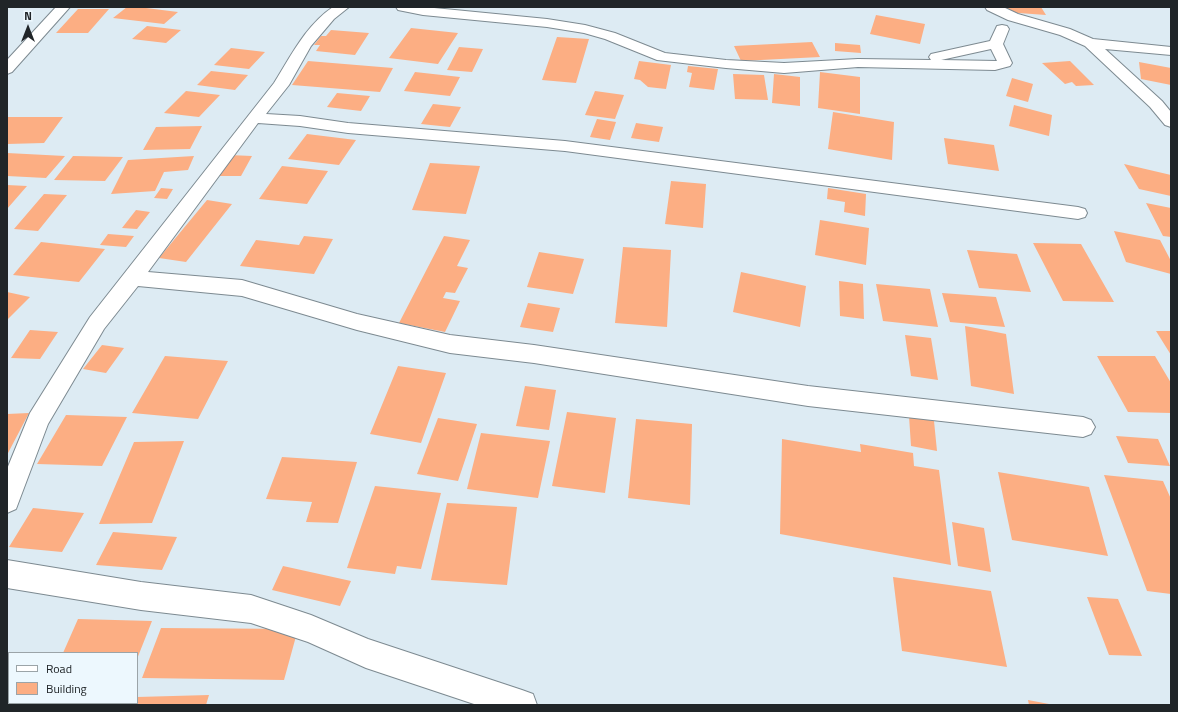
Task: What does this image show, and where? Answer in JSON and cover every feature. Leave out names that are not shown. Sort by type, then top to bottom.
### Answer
[{"type":"street","points":[[7,69],[63,7]]},
{"type":"street","points":[[7,501],[38,420],[97,323],[281,85],[305,44],[329,16],[342,7]]},
{"type":"street","points":[[992,7],[1013,17],[1066,32],[1090,43],[1156,104],[1171,122]]},
{"type":"street","points":[[412,8],[423,11],[547,23],[585,29],[610,36],[662,57],[726,64],[784,68],[858,63],[995,66],[1005,63],[996,44],[1005,24],[1013,17]]},
{"type":"street","points":[[1090,43],[1171,51]]},
{"type":"street","points":[[899,64],[996,44]]},
{"type":"street","points":[[254,118],[300,120],[348,128],[566,146],[1078,213]]},
{"type":"street","points":[[133,278],[242,288],[357,322],[450,344],[534,354],[808,396],[1083,427]]},
{"type":"street","points":[[7,574],[141,596],[252,609],[311,629],[366,653],[522,705]]},
{"type":"building","points":[[127,7],[178,12],[164,24],[113,18]]},
{"type":"building","points":[[1003,7],[1041,7],[1046,15],[1005,12]]},
{"type":"building","points":[[78,9],[109,9],[88,33],[56,33]]},
{"type":"building","points":[[876,15],[925,24],[920,44],[870,34]]},
{"type":"building","points":[[147,26],[181,30],[166,43],[132,39]]},
{"type":"building","points":[[411,28],[458,33],[438,64],[389,58]]},
{"type":"building","points":[[331,30],[369,33],[355,55],[316,51],[320,45],[314,45],[321,36],[326,36]]},
{"type":"building","points":[[557,37],[589,39],[576,83],[542,80]]},
{"type":"building","points":[[812,42],[820,57],[741,61],[734,46]]},
{"type":"building","points":[[835,43],[860,45],[861,53],[835,51]]},
{"type":"building","points":[[459,47],[483,49],[472,72],[447,70]]},
{"type":"building","points":[[231,48],[265,52],[249,69],[214,65]]},
{"type":"building","points":[[308,61],[393,68],[380,92],[292,85]]},
{"type":"building","points":[[639,61],[671,65],[666,89],[648,87],[640,80],[634,79]]},
{"type":"building","points":[[1070,61],[1094,85],[1076,86],[1072,82],[1065,84],[1042,63]]},
{"type":"building","points":[[1139,62],[1171,68],[1171,85],[1141,79]]},
{"type":"building","points":[[688,66],[718,69],[714,90],[689,87],[692,73],[687,72]]},
{"type":"building","points":[[211,71],[248,75],[235,90],[197,85]]},
{"type":"building","points":[[415,72],[460,77],[450,96],[404,91]]},
{"type":"building","points":[[820,72],[860,77],[860,114],[818,108]]},
{"type":"building","points":[[733,74],[764,75],[768,100],[735,99]]},
{"type":"building","points":[[774,74],[800,77],[800,106],[772,103]]},
{"type":"building","points":[[1012,78],[1033,84],[1028,102],[1006,96]]},
{"type":"building","points":[[186,91],[220,95],[199,117],[164,113]]},
{"type":"building","points":[[595,91],[624,95],[615,119],[585,115]]},
{"type":"building","points":[[337,93],[370,96],[361,111],[327,107]]},
{"type":"building","points":[[433,104],[461,107],[450,127],[421,124]]},
{"type":"building","points":[[1014,105],[1052,115],[1049,136],[1009,126]]},
{"type":"building","points":[[833,112],[894,122],[892,160],[828,149]]},
{"type":"building","points":[[7,117],[63,117],[44,143],[7,144]]},
{"type":"building","points":[[597,119],[616,122],[610,140],[590,137]]},
{"type":"building","points":[[636,123],[663,127],[659,142],[631,138]]},
{"type":"building","points":[[202,126],[190,149],[143,150],[156,127]]},
{"type":"building","points":[[307,134],[356,140],[339,165],[288,159]]},
{"type":"building","points":[[944,138],[994,145],[999,171],[948,164]]},
{"type":"building","points":[[7,153],[65,156],[46,178],[7,176]]},
{"type":"building","points":[[229,155],[252,156],[241,176],[217,176]]},
{"type":"building","points":[[73,156],[123,157],[105,181],[54,180]]},
{"type":"building","points":[[194,156],[188,170],[164,172],[155,191],[111,194],[128,160]]},
{"type":"building","points":[[430,163],[480,166],[466,214],[412,210]]},
{"type":"building","points":[[1124,164],[1171,175],[1171,196],[1139,189]]},
{"type":"building","points":[[282,166],[328,171],[307,204],[259,199]]},
{"type":"building","points":[[671,181],[706,184],[703,228],[665,224]]},
{"type":"building","points":[[7,185],[27,186],[7,209]]},
{"type":"building","points":[[161,188],[173,189],[167,199],[154,198]]},
{"type":"building","points":[[828,188],[866,194],[865,216],[844,212],[845,202],[827,199]]},
{"type":"building","points":[[44,194],[67,195],[38,231],[14,229]]},
{"type":"building","points":[[207,200],[232,204],[186,262],[159,258]]},
{"type":"building","points":[[1146,203],[1171,208],[1171,237],[1163,236]]},
{"type":"building","points":[[136,210],[150,212],[137,229],[122,228]]},
{"type":"building","points":[[820,220],[869,228],[866,265],[815,255]]},
{"type":"building","points":[[1114,231],[1160,240],[1171,261],[1171,274],[1126,262]]},
{"type":"building","points":[[108,234],[134,236],[126,247],[100,245]]},
{"type":"building","points":[[304,236],[333,239],[314,274],[240,266],[256,240],[299,245]]},
{"type":"building","points":[[444,236],[470,240],[457,266],[468,268],[455,293],[446,292],[443,298],[460,301],[445,332],[399,323]]},
{"type":"building","points":[[41,242],[105,249],[79,282],[13,275]]},
{"type":"building","points":[[1033,243],[1081,244],[1114,302],[1063,301]]},
{"type":"building","points":[[623,247],[671,250],[667,327],[615,323]]},
{"type":"building","points":[[967,250],[1017,254],[1031,292],[979,288]]},
{"type":"building","points":[[539,252],[584,259],[573,294],[527,287]]},
{"type":"building","points":[[741,272],[806,286],[800,327],[733,312]]},
{"type":"building","points":[[839,281],[863,284],[864,319],[840,316]]},
{"type":"building","points":[[876,284],[930,289],[938,327],[883,321]]},
{"type":"building","points":[[7,292],[30,297],[7,320]]},
{"type":"building","points":[[942,293],[996,297],[1005,327],[950,322]]},
{"type":"building","points":[[528,303],[560,308],[553,332],[520,327]]},
{"type":"building","points":[[965,326],[1006,334],[1014,394],[971,386]]},
{"type":"building","points":[[30,330],[58,332],[40,359],[11,358]]},
{"type":"building","points":[[1156,331],[1171,331],[1171,355]]},
{"type":"building","points":[[905,335],[931,338],[938,380],[911,376]]},
{"type":"building","points":[[102,345],[124,348],[106,373],[83,369]]},
{"type":"building","points":[[165,356],[228,361],[198,419],[132,413]]},
{"type":"building","points":[[1097,356],[1155,356],[1171,383],[1171,413],[1128,412]]},
{"type":"building","points":[[398,366],[446,373],[421,443],[370,434]]},
{"type":"building","points":[[525,386],[556,390],[549,430],[516,426]]},
{"type":"building","points":[[567,412],[616,418],[605,493],[552,486]]},
{"type":"building","points":[[29,413],[7,455],[7,414]]},
{"type":"building","points":[[66,415],[127,417],[102,466],[37,464]]},
{"type":"building","points":[[909,416],[934,421],[937,451],[911,446]]},
{"type":"building","points":[[438,418],[477,424],[458,481],[417,474]]},
{"type":"building","points":[[636,419],[692,424],[690,505],[628,498]]},
{"type":"building","points":[[481,433],[550,441],[538,498],[467,489]]},
{"type":"building","points":[[1116,436],[1158,439],[1170,466],[1128,463]]},
{"type":"building","points":[[782,439],[861,452],[860,444],[913,453],[914,466],[939,470],[951,565],[780,534]]},
{"type":"building","points":[[184,441],[152,523],[99,524],[134,442]]},
{"type":"building","points":[[282,457],[357,462],[338,523],[306,522],[312,502],[266,499]]},
{"type":"building","points":[[998,472],[1089,487],[1108,556],[1012,540]]},
{"type":"building","points":[[1104,475],[1163,481],[1171,499],[1171,594],[1147,591]]},
{"type":"building","points":[[375,486],[441,493],[421,569],[397,566],[395,574],[347,568]]},
{"type":"building","points":[[447,503],[517,507],[507,585],[431,580]]},
{"type":"building","points":[[33,508],[84,513],[62,552],[9,547]]},
{"type":"building","points":[[952,522],[984,528],[991,572],[958,566]]},
{"type":"building","points":[[113,532],[177,537],[162,570],[96,565]]},
{"type":"building","points":[[283,566],[351,581],[340,606],[272,590]]},
{"type":"building","points":[[893,577],[991,591],[1007,667],[902,651]]},
{"type":"building","points":[[1087,597],[1118,599],[1142,656],[1109,655]]},
{"type":"building","points":[[78,619],[152,621],[138,656],[138,652],[63,652]]},
{"type":"building","points":[[161,628],[298,629],[284,680],[142,678]]},
{"type":"building","points":[[209,695],[206,705],[39,705],[138,704],[138,697]]},
{"type":"building","points":[[1028,700],[1049,704],[1049,705],[1029,705]]}]
